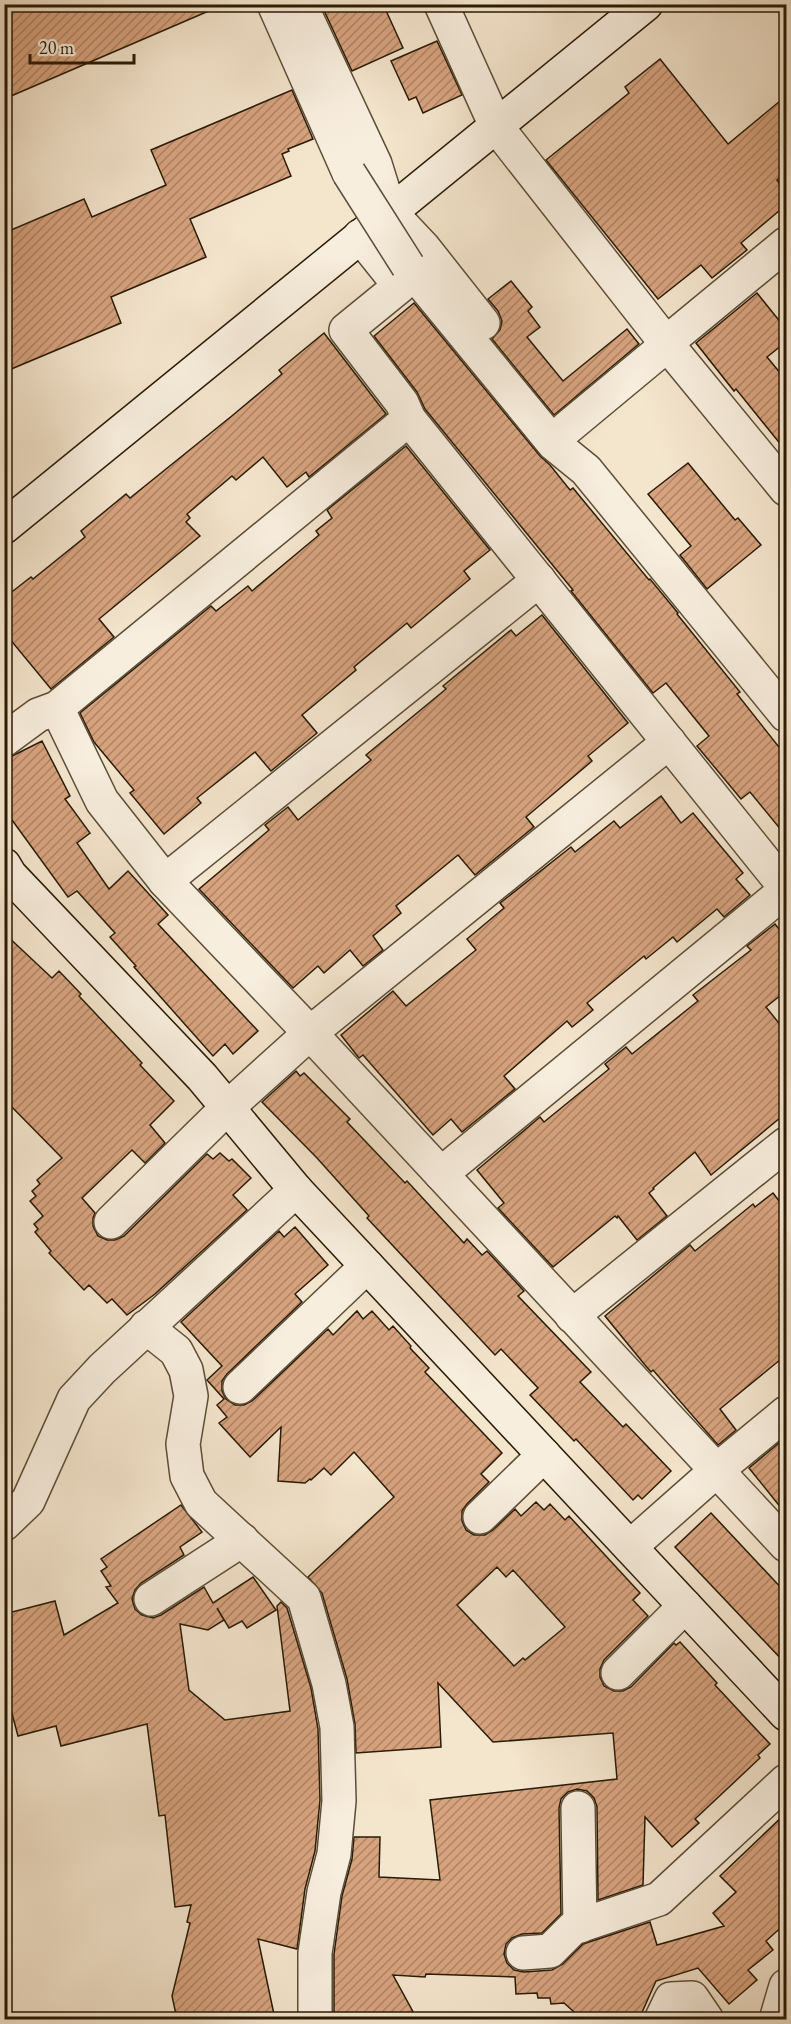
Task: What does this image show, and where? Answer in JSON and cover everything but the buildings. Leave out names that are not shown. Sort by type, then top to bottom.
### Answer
[{"type":"street","points":[[274,4],[349,173],[408,266],[554,444],[586,471],[786,715]]},
{"type":"street","points":[[300,4],[375,164],[390,212],[423,247],[567,428],[578,443],[586,471]]},
{"type":"street","points":[[441,4],[496,126],[667,344],[786,489]]},
{"type":"street","points":[[4,527],[646,4]]},
{"type":"street","points":[[360,236],[400,286],[346,330],[402,403],[409,420],[786,889],[441,1174]]},
{"type":"street","points":[[567,428],[786,244]]},
{"type":"street","points":[[4,740],[38,715],[57,708],[409,420]]},
{"type":"street","points":[[165,881],[539,580]]},
{"type":"street","points":[[57,708],[102,801],[165,881],[310,1033],[786,1545]]},
{"type":"street","points":[[111,1222],[227,1108],[310,1033],[669,742]]},
{"type":"street","points":[[4,865],[10,875],[202,1077],[296,1190],[786,1714]]},
{"type":"street","points":[[572,1316],[786,1144]]},
{"type":"street","points":[[4,1524],[28,1501],[74,1399],[146,1327],[296,1190]]},
{"type":"street","points":[[240,1387],[367,1266]]},
{"type":"street","points":[[146,1327],[176,1352],[186,1370],[191,1396],[183,1444],[187,1476],[201,1503],[304,1598],[329,1684],[337,1727],[339,1801],[334,1854],[324,1892],[315,1953],[315,2019]]},
{"type":"street","points":[[630,1547],[786,1413]]},
{"type":"street","points":[[480,1517],[544,1455]]},
{"type":"street","points":[[151,1599],[242,1540]]},
{"type":"street","points":[[618,1673],[686,1606]]},
{"type":"street","points":[[524,1953],[550,1951],[573,1928],[659,1899],[786,1781]]},
{"type":"street","points":[[578,1808],[580,1926]]},
{"type":"street","points":[[776,2019],[786,1986]]},
{"type":"street","points":[[661,2019],[671,1999],[692,1998],[707,2019]]}]
